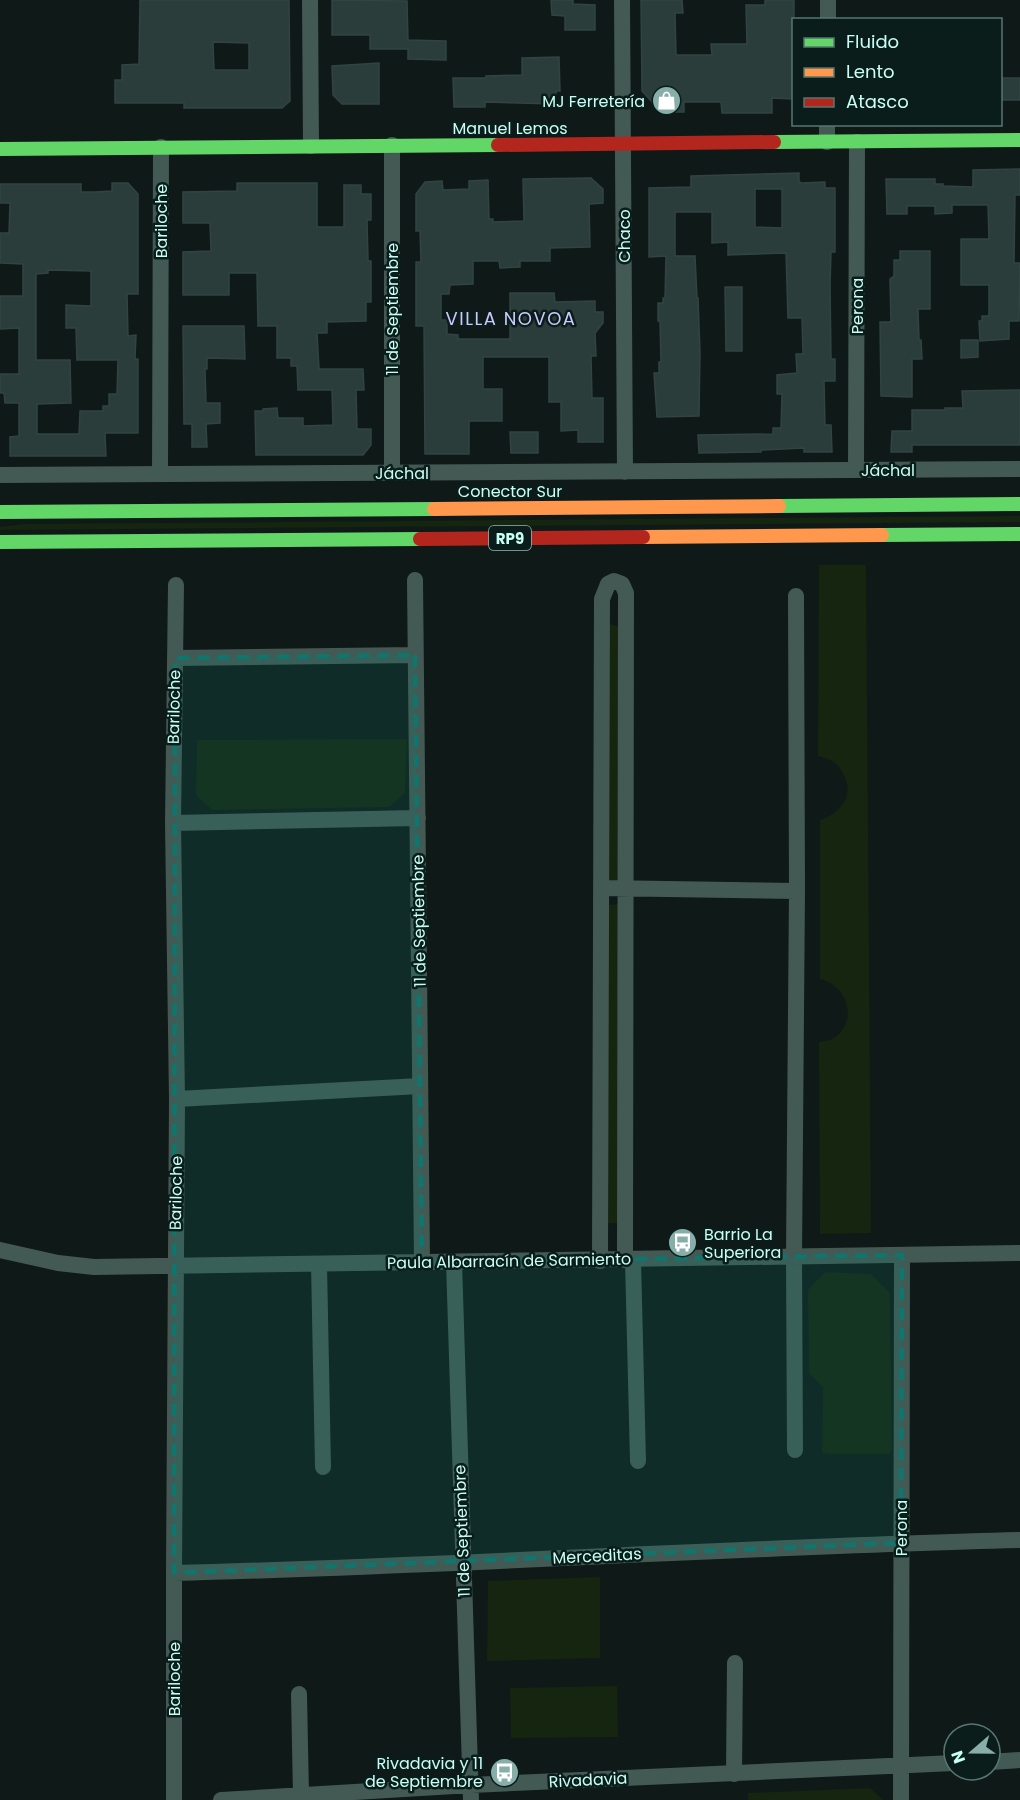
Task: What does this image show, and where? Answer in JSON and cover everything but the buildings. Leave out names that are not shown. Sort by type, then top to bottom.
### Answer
[{"type":"main road","name":"Manuel Lemos","points":[[0,148],[1020,141]]},
{"type":"main road","name":"Conector Sur","points":[[0,512],[1020,504]]},
{"type":"main road","name":"RP9","points":[[0,542],[1020,534]]},
{"type":"street","points":[[310,0],[311,146]]},
{"type":"street","name":"Chaco","points":[[622,0],[625,472]]},
{"type":"street","points":[[828,0],[828,18]]},
{"type":"street","points":[[827,126],[827,142]]},
{"type":"street","name":"Perona","points":[[856,142],[856,470]]},
{"type":"street","name":"11 de Septiembre","points":[[392,146],[392,473]]},
{"type":"street","name":"Bariloche","points":[[160,474],[161,147]]},
{"type":"street","name":"Jáchal","points":[[0,475],[1020,470]]},
{"type":"street","name":"11 de Septiembre","points":[[415,580],[422,1262]]},
{"type":"street","points":[[600,1261],[602,599],[608,584],[614,581],[622,584],[626,594],[629,1260],[638,1461]]},
{"type":"street","name":"Bariloche","points":[[174,1800],[177,1099],[173,823],[176,585]]},
{"type":"street","points":[[795,1450],[796,596]]},
{"type":"street","points":[[175,658],[415,655]]},
{"type":"street","points":[[173,823],[418,818]]},
{"type":"street","points":[[601,888],[797,891]]},
{"type":"street","points":[[177,1099],[420,1086]]},
{"type":"street","name":"Paula Albarracín de Sarmiento","points":[[0,1250],[58,1263],[94,1267],[1020,1253]]},
{"type":"street","name":"Perona","points":[[901,1800],[902,1256]]},
{"type":"street","name":"11 de Septiembre","points":[[454,1262],[471,1792]]},
{"type":"street","points":[[319,1264],[323,1467]]},
{"type":"street","name":"Merceditas","points":[[174,1573],[1020,1540]]},
{"type":"street","points":[[734,1774],[735,1663]]},
{"type":"street","points":[[299,1695],[301,1795]]},
{"type":"street","points":[[1002,1761],[1020,1760]]},
{"type":"street","name":"Rivadavia","points":[[221,1800],[301,1795],[471,1792],[734,1774],[942,1764]]},
{"type":"highlighted area","points":[[415,655],[422,1262],[902,1255],[901,1543],[174,1573],[175,658]]},
{"type":"green space","points":[[1020,516],[1020,522],[0,530],[0,527],[23,524]]},
{"type":"green space","points":[[819,565],[866,565],[871,1233],[820,1234],[819,1042],[837,1036],[847,1020],[848,1011],[837,988],[820,979],[820,820],[839,809],[848,790],[838,765],[818,756]]},
{"type":"green space","points":[[608,624],[618,626],[619,880],[607,880]]},
{"type":"green space","points":[[407,739],[405,793],[389,807],[212,810],[196,795],[197,740]]},
{"type":"green space","points":[[618,904],[618,1223],[607,1223],[609,905]]},
{"type":"green space","points":[[825,1272],[871,1274],[890,1293],[892,1451],[889,1454],[822,1453],[823,1388],[809,1373],[808,1290]]},
{"type":"green space","points":[[600,1577],[600,1658],[487,1661],[488,1581]]},
{"type":"green space","points":[[617,1686],[618,1737],[511,1738],[510,1688]]},
{"type":"green space","points":[[870,1788],[883,1800],[748,1800],[748,1793]]},
{"type":"traffic: fast","points":[[774,142],[1020,140]]},
{"type":"traffic: fast","points":[[0,149],[498,145]]},
{"type":"traffic: fast","points":[[779,506],[1020,504]]},
{"type":"traffic: fast","points":[[0,512],[434,509]]},
{"type":"traffic: fast","points":[[882,535],[1020,534]]},
{"type":"traffic: fast","points":[[0,542],[420,539]]},
{"type":"traffic: slow","points":[[434,509],[779,506]]},
{"type":"traffic: slow","points":[[643,537],[882,535]]},
{"type":"traffic: jam","points":[[498,145],[774,142]]},
{"type":"traffic: jam","points":[[420,539],[643,537]]},
{"type":"place","name":"MJ Ferretería","points":[[666,101]]},
{"type":"place","name":"Barrio La Superiora","points":[[683,1243]]},
{"type":"place","name":"Rivadavia y 11 de Septiembre","points":[[504,1772]]},
{"type":"district","name":"VILLA NOVOA","points":[[511,318]]}]
